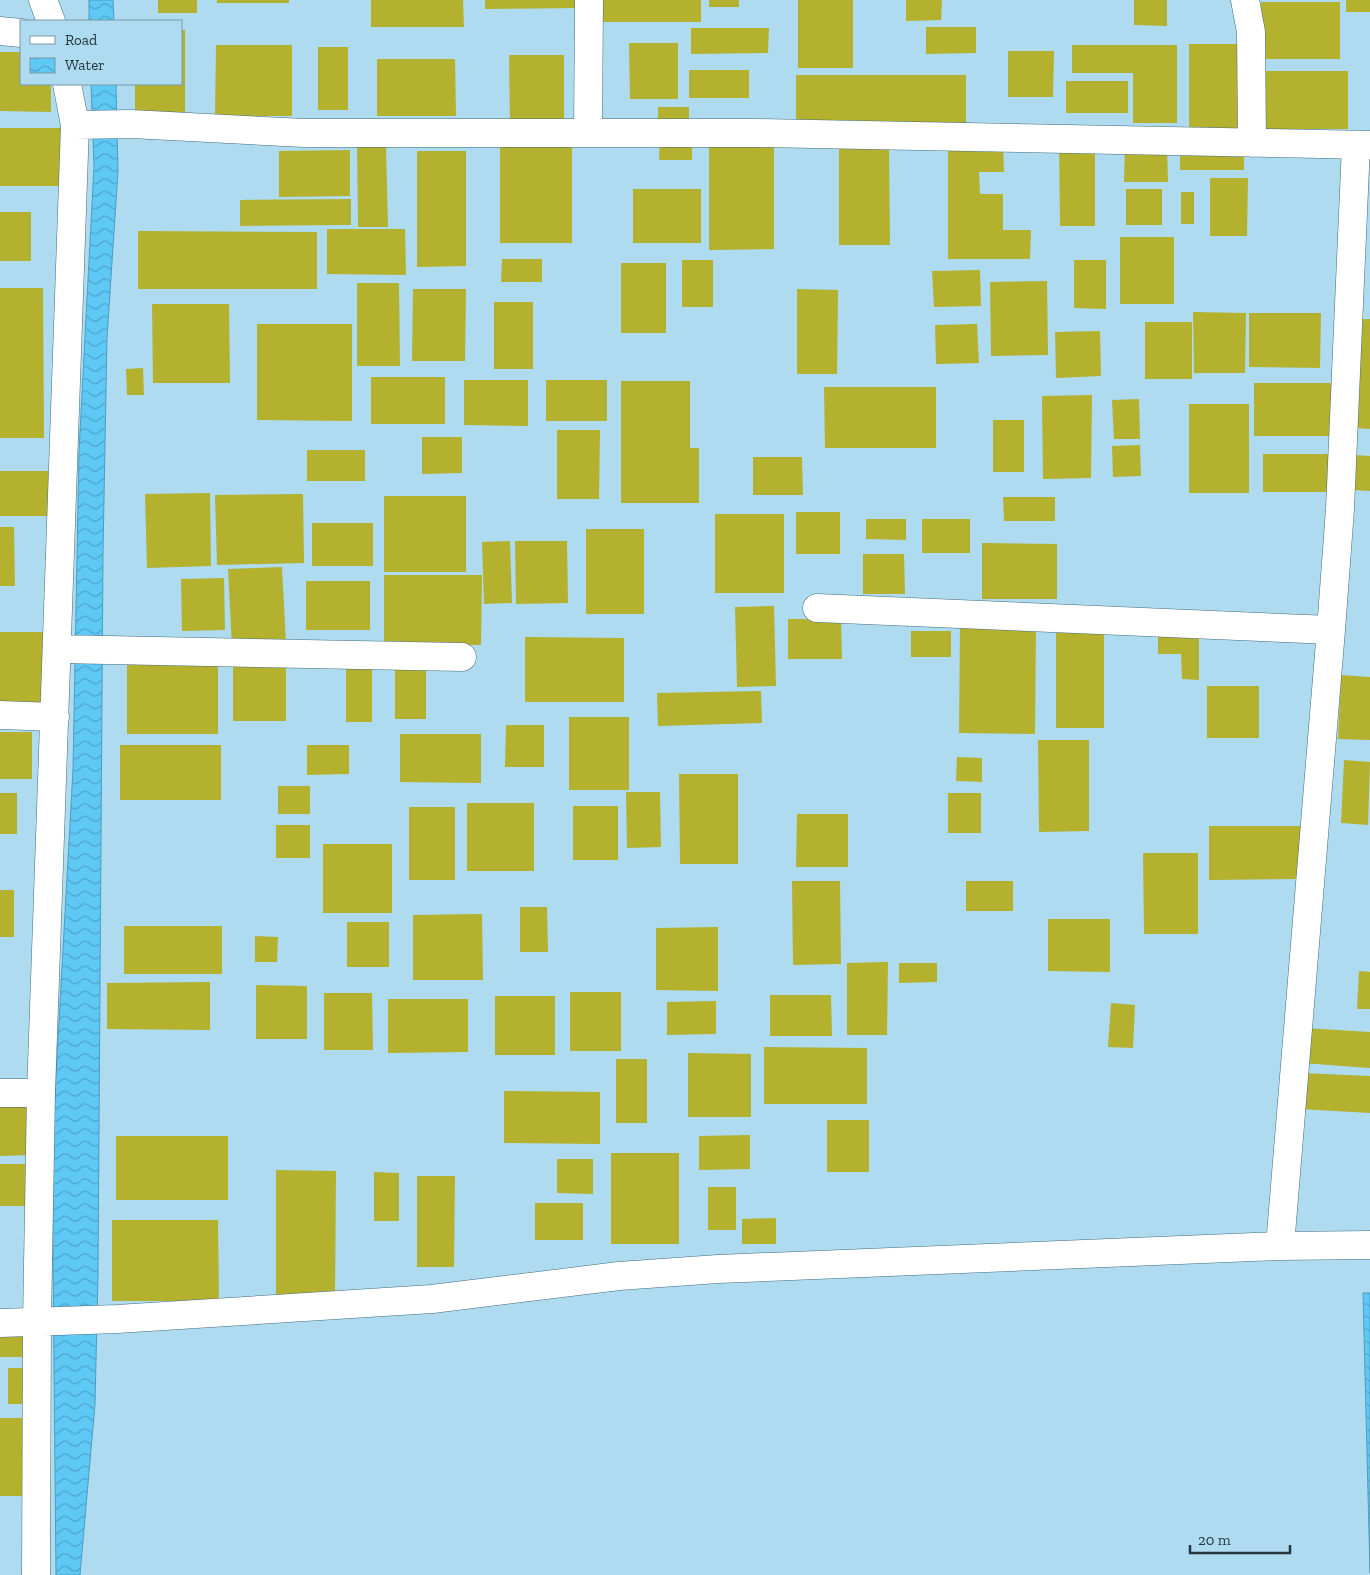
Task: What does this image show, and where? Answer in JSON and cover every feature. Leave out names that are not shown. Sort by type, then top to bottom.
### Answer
[{"type":"street","points":[[43,0],[51,20]]},
{"type":"street","points":[[588,133],[589,0]]},
{"type":"street","points":[[1245,0],[1251,32],[1252,143]]},
{"type":"street","points":[[0,32],[20,33]]},
{"type":"street","points":[[36,1575],[40,1093],[58,649],[75,124],[67,85]]},
{"type":"street","points":[[75,124],[131,124],[304,133],[766,133],[1363,145],[1331,630],[1280,1246]]},
{"type":"street","points":[[817,608],[1331,630]]},
{"type":"street","points":[[58,649],[462,658]]},
{"type":"street","points":[[0,715],[55,717]]},
{"type":"street","points":[[0,1093],[40,1093]]},
{"type":"street","points":[[0,1323],[117,1319],[432,1299],[619,1276],[718,1269],[1280,1246],[1370,1245]]},
{"type":"water","points":[[89,0],[113,0],[114,20],[89,20]]},
{"type":"water","points":[[91,85],[116,85],[118,171],[107,338],[103,552],[98,1275],[95,1404],[80,1575],[56,1575],[52,1148],[73,769],[79,451],[94,166]]},
{"type":"water","points":[[1363,1293],[1370,1293],[1370,1573]]},
{"type":"building","points":[[158,0],[197,0],[197,13],[158,13]]},
{"type":"building","points":[[217,0],[289,0],[289,3],[217,3]]},
{"type":"building","points":[[371,0],[463,0],[464,27],[371,27]]},
{"type":"building","points":[[485,0],[583,0],[583,8],[485,9]]},
{"type":"building","points":[[602,0],[701,0],[701,22],[602,22]]},
{"type":"building","points":[[709,0],[739,0],[739,7],[709,7]]},
{"type":"building","points":[[798,0],[853,0],[853,68],[798,68]]},
{"type":"building","points":[[906,0],[942,0],[941,20],[906,21]]},
{"type":"building","points":[[1134,0],[1167,0],[1167,26],[1134,25]]},
{"type":"building","points":[[1346,0],[1370,0],[1370,12],[1346,12]]},
{"type":"building","points":[[1261,2],[1340,2],[1340,59],[1261,59]]},
{"type":"building","points":[[926,27],[976,27],[976,53],[926,54]]},
{"type":"building","points":[[691,28],[769,28],[768,53],[691,54]]},
{"type":"building","points":[[182,30],[185,30],[185,116],[135,116],[135,85],[182,85]]},
{"type":"building","points":[[629,43],[678,43],[678,99],[630,99]]},
{"type":"building","points":[[1189,44],[1246,44],[1246,131],[1189,131]]},
{"type":"building","points":[[216,45],[292,45],[292,116],[215,116]]},
{"type":"building","points":[[1072,45],[1177,45],[1177,123],[1133,123],[1133,73],[1072,73]]},
{"type":"building","points":[[318,47],[348,47],[348,110],[318,110]]},
{"type":"building","points":[[1008,51],[1054,51],[1053,97],[1008,97]]},
{"type":"building","points":[[0,52],[20,52],[20,85],[51,85],[51,112],[0,111]]},
{"type":"building","points":[[509,55],[564,55],[564,124],[510,124]]},
{"type":"building","points":[[377,59],[455,59],[456,116],[377,116]]},
{"type":"building","points":[[689,70],[749,70],[749,98],[689,98]]},
{"type":"building","points":[[1261,71],[1348,71],[1348,129],[1261,129]]},
{"type":"building","points":[[796,75],[966,75],[966,124],[796,124]]},
{"type":"building","points":[[1066,81],[1128,81],[1128,113],[1066,113]]},
{"type":"building","points":[[658,107],[689,107],[689,124],[658,124]]},
{"type":"building","points":[[0,128],[64,128],[64,186],[0,186]]},
{"type":"building","points":[[660,136],[692,136],[692,160],[659,160]]},
{"type":"building","points":[[1059,140],[1095,140],[1095,226],[1060,226]]},
{"type":"building","points":[[500,143],[572,143],[572,243],[500,243]]},
{"type":"building","points":[[709,143],[774,143],[774,249],[709,250]]},
{"type":"building","points":[[386,144],[388,227],[358,227],[357,145]]},
{"type":"building","points":[[1125,146],[1167,146],[1168,182],[1124,182]]},
{"type":"building","points":[[1180,146],[1244,146],[1244,170],[1180,170]]},
{"type":"building","points":[[839,147],[889,148],[890,245],[839,245]]},
{"type":"building","points":[[948,148],[1003,148],[1004,172],[979,172],[980,194],[1003,194],[1003,230],[1031,230],[1030,259],[948,259]]},
{"type":"building","points":[[350,150],[350,196],[279,197],[279,151]]},
{"type":"building","points":[[417,151],[466,151],[466,266],[417,267]]},
{"type":"building","points":[[1210,178],[1248,178],[1247,236],[1210,236]]},
{"type":"building","points":[[633,189],[701,189],[701,243],[633,243]]},
{"type":"building","points":[[1126,189],[1162,189],[1162,225],[1126,225]]},
{"type":"building","points":[[1181,192],[1194,192],[1194,224],[1181,224]]},
{"type":"building","points":[[351,199],[351,225],[240,226],[240,200]]},
{"type":"building","points":[[0,212],[31,212],[31,261],[0,261]]},
{"type":"building","points":[[327,229],[405,229],[406,275],[327,274]]},
{"type":"building","points":[[138,231],[317,232],[317,289],[138,289]]},
{"type":"building","points":[[1120,237],[1174,237],[1174,304],[1120,304]]},
{"type":"building","points":[[502,259],[542,259],[542,282],[501,282]]},
{"type":"building","points":[[682,260],[713,260],[713,307],[682,307]]},
{"type":"building","points":[[1074,260],[1106,260],[1106,309],[1074,308]]},
{"type":"building","points":[[621,263],[666,263],[666,333],[621,333]]},
{"type":"building","points":[[980,270],[981,306],[934,307],[932,271]]},
{"type":"building","points":[[1047,281],[1048,355],[991,356],[990,282]]},
{"type":"building","points":[[357,283],[399,283],[400,366],[357,366]]},
{"type":"building","points":[[0,288],[43,288],[44,438],[0,438]]},
{"type":"building","points":[[413,289],[466,289],[465,361],[412,361]]},
{"type":"building","points":[[797,289],[838,290],[837,374],[797,374]]},
{"type":"building","points":[[494,302],[533,302],[533,369],[494,369]]},
{"type":"building","points":[[152,304],[229,304],[230,383],[153,383]]},
{"type":"building","points":[[1193,312],[1246,313],[1245,373],[1194,373]]},
{"type":"building","points":[[1249,313],[1321,313],[1320,368],[1249,367]]},
{"type":"building","points":[[1361,319],[1370,319],[1370,429],[1355,428]]},
{"type":"building","points":[[1145,322],[1192,322],[1192,379],[1145,379]]},
{"type":"building","points":[[257,324],[352,324],[352,421],[257,420]]},
{"type":"building","points":[[977,324],[979,363],[936,364],[935,325]]},
{"type":"building","points":[[1100,331],[1101,376],[1056,378],[1055,332]]},
{"type":"building","points":[[143,368],[144,395],[127,395],[126,369]]},
{"type":"building","points":[[371,377],[445,377],[445,424],[371,424]]},
{"type":"building","points":[[464,380],[528,380],[528,426],[464,425]]},
{"type":"building","points":[[546,380],[607,380],[607,421],[546,421]]},
{"type":"building","points":[[621,381],[690,381],[690,448],[699,448],[699,503],[621,503]]},
{"type":"building","points":[[1254,383],[1336,383],[1336,436],[1254,436]]},
{"type":"building","points":[[824,387],[936,387],[936,448],[825,448]]},
{"type":"building","points":[[1092,395],[1091,478],[1043,479],[1042,396]]},
{"type":"building","points":[[1139,399],[1140,439],[1114,439],[1112,400]]},
{"type":"building","points":[[1189,404],[1249,404],[1249,493],[1189,493]]},
{"type":"building","points":[[993,420],[1024,420],[1024,472],[993,472]]},
{"type":"building","points":[[557,430],[600,430],[599,499],[557,499]]},
{"type":"building","points":[[422,437],[462,437],[462,473],[422,474]]},
{"type":"building","points":[[1140,445],[1141,476],[1113,477],[1112,446]]},
{"type":"building","points":[[307,450],[365,450],[365,481],[307,481]]},
{"type":"building","points":[[1263,454],[1329,454],[1329,492],[1263,492]]},
{"type":"building","points":[[1355,455],[1370,456],[1370,491],[1353,490]]},
{"type":"building","points":[[753,457],[802,457],[803,495],[753,495]]},
{"type":"building","points":[[0,471],[60,471],[60,516],[0,516]]},
{"type":"building","points":[[210,493],[211,566],[147,568],[145,494]]},
{"type":"building","points":[[303,494],[304,563],[217,565],[215,495]]},
{"type":"building","points":[[384,496],[466,496],[466,572],[384,572]]},
{"type":"building","points":[[1003,497],[1055,497],[1055,521],[1004,521]]},
{"type":"building","points":[[796,512],[840,512],[840,554],[796,554]]},
{"type":"building","points":[[715,514],[784,514],[784,593],[715,593]]},
{"type":"building","points":[[866,519],[906,519],[906,540],[866,539]]},
{"type":"building","points":[[922,519],[970,519],[970,553],[922,553]]},
{"type":"building","points":[[312,523],[373,523],[373,566],[312,566]]},
{"type":"building","points":[[0,527],[14,527],[15,586],[0,586]]},
{"type":"building","points":[[586,529],[644,529],[644,614],[586,614]]},
{"type":"building","points":[[510,541],[512,603],[484,604],[482,542]]},
{"type":"building","points":[[515,541],[567,541],[568,603],[516,604]]},
{"type":"building","points":[[982,543],[1057,544],[1057,599],[982,599]]},
{"type":"building","points":[[863,554],[904,554],[905,594],[863,594]]},
{"type":"building","points":[[282,567],[286,644],[232,647],[228,569]]},
{"type":"building","points":[[384,575],[482,575],[481,645],[384,644]]},
{"type":"building","points":[[224,578],[225,630],[182,631],[181,579]]},
{"type":"building","points":[[306,581],[370,581],[370,630],[306,630]]},
{"type":"building","points":[[774,606],[776,686],[737,687],[735,607]]},
{"type":"building","points":[[788,619],[841,619],[842,659],[788,659]]},
{"type":"building","points":[[960,623],[1036,623],[1035,734],[959,733]]},
{"type":"building","points":[[911,631],[951,631],[951,657],[911,657]]},
{"type":"building","points":[[0,632],[43,632],[42,702],[0,702]]},
{"type":"building","points":[[1056,632],[1104,633],[1104,728],[1056,728]]},
{"type":"building","points":[[1158,633],[1199,633],[1199,680],[1182,679],[1181,654],[1158,654]]},
{"type":"building","points":[[525,637],[624,638],[624,702],[525,702]]},
{"type":"building","points":[[127,655],[218,655],[218,734],[127,734]]},
{"type":"building","points":[[233,661],[286,661],[286,721],[233,721]]},
{"type":"building","points":[[395,666],[426,666],[426,719],[395,719]]},
{"type":"building","points":[[346,667],[372,667],[372,722],[346,722]]},
{"type":"building","points":[[1341,675],[1370,677],[1370,740],[1338,739]]},
{"type":"building","points":[[1207,686],[1259,686],[1259,738],[1207,738]]},
{"type":"building","points":[[761,691],[762,723],[658,726],[657,693]]},
{"type":"building","points":[[569,717],[629,717],[629,790],[569,790]]},
{"type":"building","points":[[506,725],[544,725],[544,767],[505,767]]},
{"type":"building","points":[[0,732],[32,732],[32,779],[0,779]]},
{"type":"building","points":[[400,734],[481,734],[481,783],[400,782]]},
{"type":"building","points":[[1038,740],[1089,740],[1089,831],[1039,832]]},
{"type":"building","points":[[120,745],[221,745],[221,800],[120,800]]},
{"type":"building","points":[[307,745],[349,745],[349,774],[307,775]]},
{"type":"building","points":[[957,757],[982,758],[982,782],[956,781]]},
{"type":"building","points":[[1344,760],[1370,762],[1368,825],[1341,823]]},
{"type":"building","points":[[679,774],[738,774],[738,864],[680,864]]},
{"type":"building","points":[[278,786],[310,786],[310,814],[278,814]]},
{"type":"building","points":[[626,792],[660,792],[661,847],[627,848]]},
{"type":"building","points":[[0,793],[17,793],[17,834],[0,834]]},
{"type":"building","points":[[948,793],[981,793],[981,833],[948,833]]},
{"type":"building","points":[[467,803],[534,803],[534,871],[467,871]]},
{"type":"building","points":[[573,806],[618,806],[618,860],[573,860]]},
{"type":"building","points":[[409,807],[455,807],[455,880],[409,880]]},
{"type":"building","points":[[797,814],[848,814],[848,867],[796,867]]},
{"type":"building","points":[[276,825],[310,825],[310,858],[276,858]]},
{"type":"building","points":[[1209,826],[1302,826],[1302,879],[1209,880]]},
{"type":"building","points":[[323,844],[392,844],[392,913],[323,913]]},
{"type":"building","points":[[1143,853],[1198,853],[1198,934],[1144,934]]},
{"type":"building","points":[[792,881],[840,881],[841,964],[793,965]]},
{"type":"building","points":[[966,881],[1013,881],[1013,911],[966,911]]},
{"type":"building","points":[[0,890],[14,890],[14,937],[0,937]]},
{"type":"building","points":[[520,907],[547,907],[548,952],[520,952]]},
{"type":"building","points":[[482,914],[483,980],[413,980],[413,915]]},
{"type":"building","points":[[1048,919],[1110,919],[1110,972],[1048,971]]},
{"type":"building","points":[[347,922],[389,922],[389,967],[347,967]]},
{"type":"building","points":[[124,926],[222,926],[222,974],[124,974]]},
{"type":"building","points":[[718,927],[718,991],[656,990],[656,928]]},
{"type":"building","points":[[255,936],[278,937],[277,962],[255,962]]},
{"type":"building","points":[[888,962],[887,1035],[847,1035],[847,963]]},
{"type":"building","points":[[899,963],[937,963],[937,982],[899,983]]},
{"type":"building","points":[[1359,971],[1370,972],[1370,1009],[1357,1009]]},
{"type":"building","points":[[210,982],[210,1030],[107,1029],[107,983]]},
{"type":"building","points":[[256,985],[307,986],[307,1039],[256,1039]]},
{"type":"building","points":[[570,992],[621,992],[621,1051],[570,1051]]},
{"type":"building","points":[[324,993],[372,993],[373,1050],[324,1050]]},
{"type":"building","points":[[770,995],[831,995],[832,1036],[770,1036]]},
{"type":"building","points":[[495,996],[555,996],[555,1055],[495,1055]]},
{"type":"building","points":[[388,999],[468,999],[468,1052],[388,1053]]},
{"type":"building","points":[[716,1001],[716,1034],[667,1035],[667,1002]]},
{"type":"building","points":[[1111,1003],[1135,1005],[1133,1048],[1108,1047]]},
{"type":"building","points":[[1304,1028],[1370,1032],[1370,1068],[1302,1063]]},
{"type":"building","points":[[764,1047],[867,1048],[867,1104],[764,1104]]},
{"type":"building","points":[[688,1053],[751,1054],[751,1117],[688,1117]]},
{"type":"building","points":[[616,1059],[647,1059],[647,1123],[616,1123]]},
{"type":"building","points":[[1303,1073],[1370,1076],[1370,1113],[1300,1109]]},
{"type":"building","points":[[504,1091],[600,1092],[600,1144],[504,1143]]},
{"type":"building","points":[[0,1099],[29,1099],[29,1155],[0,1156]]},
{"type":"building","points":[[827,1120],[869,1120],[869,1172],[827,1172]]},
{"type":"building","points":[[750,1135],[750,1169],[699,1170],[699,1136]]},
{"type":"building","points":[[116,1136],[228,1136],[228,1200],[116,1200]]},
{"type":"building","points":[[611,1153],[679,1153],[679,1244],[611,1244]]},
{"type":"building","points":[[557,1159],[593,1159],[593,1194],[557,1193]]},
{"type":"building","points":[[0,1164],[35,1164],[36,1206],[0,1206]]},
{"type":"building","points":[[276,1170],[336,1171],[335,1298],[276,1298]]},
{"type":"building","points":[[374,1172],[399,1173],[399,1221],[374,1221]]},
{"type":"building","points":[[417,1176],[455,1176],[454,1267],[417,1267]]},
{"type":"building","points":[[708,1187],[736,1187],[736,1230],[708,1230]]},
{"type":"building","points":[[535,1203],[583,1203],[583,1240],[535,1240]]},
{"type":"building","points":[[776,1218],[776,1244],[742,1244],[742,1219]]},
{"type":"building","points":[[112,1220],[218,1220],[219,1301],[112,1301]]},
{"type":"building","points":[[0,1332],[29,1332],[29,1357],[0,1357]]},
{"type":"building","points":[[8,1368],[24,1368],[24,1404],[8,1404]]},
{"type":"building","points":[[0,1418],[22,1418],[22,1496],[0,1496]]}]
